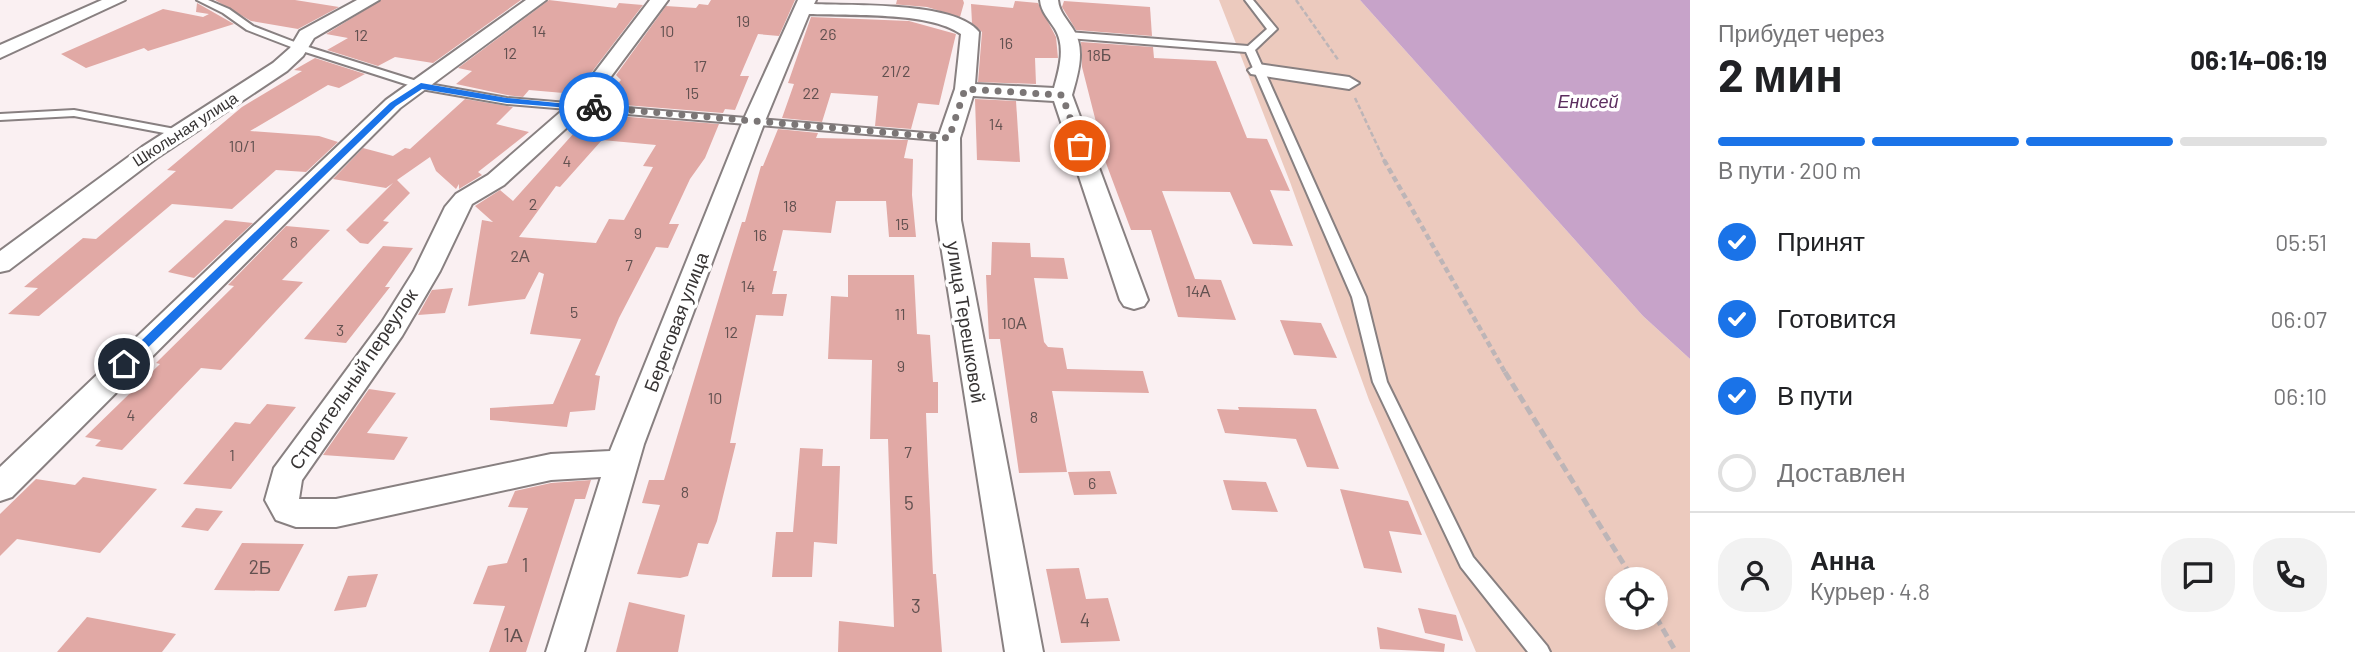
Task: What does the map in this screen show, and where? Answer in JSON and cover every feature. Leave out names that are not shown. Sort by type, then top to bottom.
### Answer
[{"type":"street","points":[[0,52],[116,0]]},
{"type":"street","name":"Школьная улица","points":[[0,264],[175,132],[254,83],[302,48],[306,35],[370,0]]},
{"type":"street","points":[[0,488],[393,104],[537,0]]},
{"type":"street","name":"Строительный переулок","points":[[623,463],[551,467],[336,513],[296,513],[288,510],[282,500],[286,477],[392,329],[426,271],[454,212],[464,199],[495,180],[579,106],[659,0]]},
{"type":"street","points":[[1049,0],[1048,7],[1068,35],[1070,70],[1062,95],[1133,300]]},
{"type":"street","name":"улица Терешковой","points":[[805,4],[929,16],[965,25],[970,32],[965,89],[949,138],[949,220],[1024,652]]},
{"type":"street","name":"Береговая улица","points":[[565,652],[623,463],[754,121],[805,4]]},
{"type":"street","points":[[1258,70],[1349,83]]},
{"type":"street","points":[[965,89],[1062,95]]},
{"type":"lane","points":[[201,0],[226,11],[250,28],[302,48],[421,86],[507,101],[949,138]]},
{"type":"lane","points":[[1068,35],[1250,49],[1272,29],[1249,0]]},
{"type":"lane","points":[[1250,49],[1359,297],[1380,382],[1467,562],[1540,652]]},
{"type":"lane","points":[[0,117],[74,113],[175,132]]},
{"type":"path","points":[[1296,0],[1335,51],[1377,147],[1480,331],[1626,567]]},
{"type":"path","points":[[1663,630],[1676,652]]},
{"type":"shaded area","points":[[1219,0],[1360,0],[1643,316],[1690,359],[1690,652],[1476,652],[1369,400],[1290,182]]},
{"type":"water","name":"Енисей","points":[[1360,0],[1690,0],[1690,359],[1643,316]]},
{"type":"building","points":[[215,0],[295,0],[339,7],[298,29],[251,21]]},
{"type":"building","points":[[381,0],[521,0],[433,63],[395,57],[378,66],[327,50],[348,38],[326,34]]},
{"type":"building","points":[[549,0],[616,8],[619,3],[643,5],[575,94],[529,90],[523,97],[456,84],[472,71],[458,68]]},
{"type":"building","points":[[711,0],[795,0],[779,36],[758,34],[740,76],[749,76],[735,110],[725,109],[723,113],[600,103],[621,80],[616,75],[666,6],[696,8],[699,4],[708,5]]},
{"type":"building","points":[[897,0],[963,0],[964,3],[960,17],[927,7],[891,4],[896,4]]},
{"type":"building","points":[[1015,1],[1038,3],[1056,37],[1058,58],[1035,58],[1036,84],[978,82],[982,32],[972,23],[971,4],[1013,8]]},
{"type":"building","points":[[1064,1],[1150,7],[1152,36],[1076,30],[1062,7]]},
{"type":"building","points":[[197,3],[234,24],[148,51],[144,48],[86,68],[61,54],[163,9],[203,17],[209,14],[196,12]]},
{"type":"building","points":[[811,17],[909,21],[956,34],[939,105],[918,103],[911,129],[875,126],[878,96],[831,93],[822,122],[782,118],[794,84],[788,83]]},
{"type":"building","points":[[1081,42],[1153,47],[1154,58],[1216,61],[1247,138],[1267,139],[1290,191],[1270,190],[1293,246],[1253,244],[1230,192],[1162,191],[1195,279],[1221,280],[1236,320],[1178,317],[1151,230],[1131,230],[1100,147],[1095,147],[1089,122],[1096,122],[1082,67]]},
{"type":"building","points":[[315,58],[365,74],[339,88],[328,85],[250,131],[319,136],[338,142],[306,172],[276,170],[232,209],[172,204],[39,316],[8,314],[38,288],[24,287],[83,238],[96,239],[176,171],[167,170],[242,107],[302,71],[294,70]]},
{"type":"building","points":[[465,99],[513,107],[496,124],[529,132],[478,172],[482,175],[459,189],[459,184],[456,189],[436,171],[430,157],[397,180],[410,193],[383,221],[389,222],[368,244],[360,243],[346,230],[393,183],[386,188],[333,179],[363,148],[393,156],[405,148],[410,149]]},
{"type":"building","points":[[975,99],[1016,101],[1020,162],[977,160]]},
{"type":"building","points":[[591,114],[719,124],[705,158],[690,179],[669,224],[679,224],[668,248],[656,247],[619,318],[595,375],[600,376],[595,410],[570,412],[567,427],[490,420],[490,408],[553,404],[581,339],[530,334],[544,274],[539,272],[525,299],[468,306],[482,220],[493,222],[475,206],[500,190],[513,201]],"holes":[[[602,140],[656,145],[643,166],[653,167],[624,220],[609,219],[596,243],[519,237],[556,186],[560,187]]]},
{"type":"building","points":[[778,129],[818,133],[816,138],[908,140],[904,158],[913,159],[912,195],[916,237],[889,237],[886,201],[836,201],[831,233],[783,230],[773,271],[777,271],[772,294],[787,294],[783,316],[756,315],[730,443],[736,443],[717,521],[708,544],[698,543],[688,576],[680,578],[637,574],[660,505],[642,503],[649,480],[664,480],[742,222],[745,222],[761,166]]},
{"type":"building","points":[[225,220],[253,223],[194,278],[168,272]]},
{"type":"building","points":[[286,226],[330,230],[282,280],[303,282],[221,370],[201,368],[122,450],[95,446],[101,440],[85,437],[160,364],[156,363],[234,286],[228,285]]},
{"type":"building","points":[[992,242],[1030,243],[1031,257],[1064,258],[1068,279],[1034,278],[1044,342],[1048,347],[1063,348],[1067,369],[1143,371],[1149,393],[1052,391],[1067,472],[1019,473],[1000,339],[989,339],[986,275],[991,275]]},
{"type":"building","points":[[383,246],[413,248],[385,287],[390,287],[346,343],[304,339]]},
{"type":"building","points":[[848,275],[914,275],[917,334],[930,335],[933,382],[938,382],[938,413],[926,413],[933,574],[936,574],[942,652],[838,652],[839,621],[894,627],[888,439],[870,439],[872,360],[828,359],[831,296],[848,297]]},
{"type":"building","points":[[453,288],[445,313],[418,315],[432,290]]},
{"type":"building","points":[[1280,320],[1321,323],[1337,358],[1294,355]]},
{"type":"building","points":[[369,389],[396,393],[367,433],[408,437],[394,460],[323,455]]},
{"type":"building","points":[[267,404],[296,407],[231,489],[183,484],[235,422],[250,424]]},
{"type":"building","points":[[1238,407],[1316,409],[1339,469],[1307,467],[1296,439],[1225,433],[1217,409],[1239,410]]},
{"type":"building","points":[[800,448],[823,449],[822,466],[840,466],[837,544],[814,542],[812,577],[772,577],[776,532],[793,532]]},
{"type":"building","points":[[1110,471],[1117,494],[1074,495],[1068,472]]},
{"type":"building","points":[[83,477],[157,489],[100,553],[17,539],[0,556],[0,514],[36,479],[75,485]]},
{"type":"building","points":[[591,480],[585,499],[575,499],[526,652],[489,652],[505,606],[473,604],[488,566],[507,563],[528,508],[508,507],[515,491],[551,483]]},
{"type":"building","points":[[1223,480],[1266,482],[1278,512],[1232,510]]},
{"type":"building","points":[[1340,489],[1408,501],[1422,535],[1389,531],[1402,573],[1364,568]]},
{"type":"building","points":[[196,508],[223,511],[208,531],[181,527]]},
{"type":"building","points":[[242,543],[304,544],[279,591],[214,590]]},
{"type":"building","points":[[1079,568],[1086,599],[1108,598],[1120,641],[1061,643],[1046,569]]},
{"type":"building","points":[[378,574],[366,607],[334,611],[348,576]]},
{"type":"building","points":[[629,602],[685,615],[678,652],[616,652]]},
{"type":"building","points":[[1418,608],[1456,615],[1463,641],[1425,633]]},
{"type":"building","points":[[87,617],[176,634],[162,652],[57,652]]},
{"type":"building","points":[[1377,627],[1445,644],[1444,652],[1380,649]]},
{"type":"way so far","points":[[594,107],[949,138],[965,89],[1062,95],[1080,146]]},
{"type":"route","points":[[124,364],[393,104],[421,86],[507,101],[594,107]]}]
